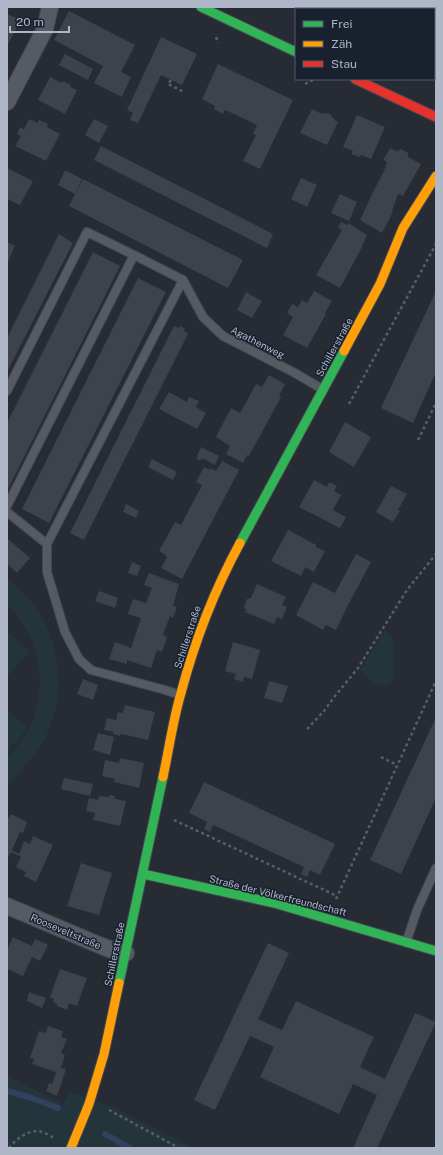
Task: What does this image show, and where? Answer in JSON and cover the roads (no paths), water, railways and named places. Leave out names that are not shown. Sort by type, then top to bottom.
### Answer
[{"type":"street","points":[[7,102],[45,29],[50,7]]},
{"type":"street","points":[[201,7],[295,52]]},
{"type":"street","points":[[357,80],[436,117]]},
{"type":"street","name":"Schillerstraße","points":[[72,1147],[89,1104],[104,1054],[180,695],[196,640],[212,598],[223,575],[380,284],[403,228],[436,176]]},
{"type":"street","name":"Straße der Völkerfreundschaft","points":[[143,874],[274,903],[407,941],[436,951]]},
{"type":"street","name":"Rooseveltstraße","points":[[7,906],[99,945],[126,953]]},
{"type":"lane","points":[[7,391],[87,232],[183,280],[47,544],[47,572],[65,632],[79,659],[91,670],[180,695]]},
{"type":"lane","points":[[7,506],[134,255]]},
{"type":"lane","name":"Agathenweg","points":[[183,280],[203,317],[223,336],[295,373],[323,390]]},
{"type":"lane","points":[[7,512],[47,544]]},
{"type":"lane","points":[[407,941],[417,910],[436,868]]},
{"type":"waterway","points":[[7,1091],[32,1098],[58,1108]]},
{"type":"waterway","points":[[105,1134],[130,1148]]}]
